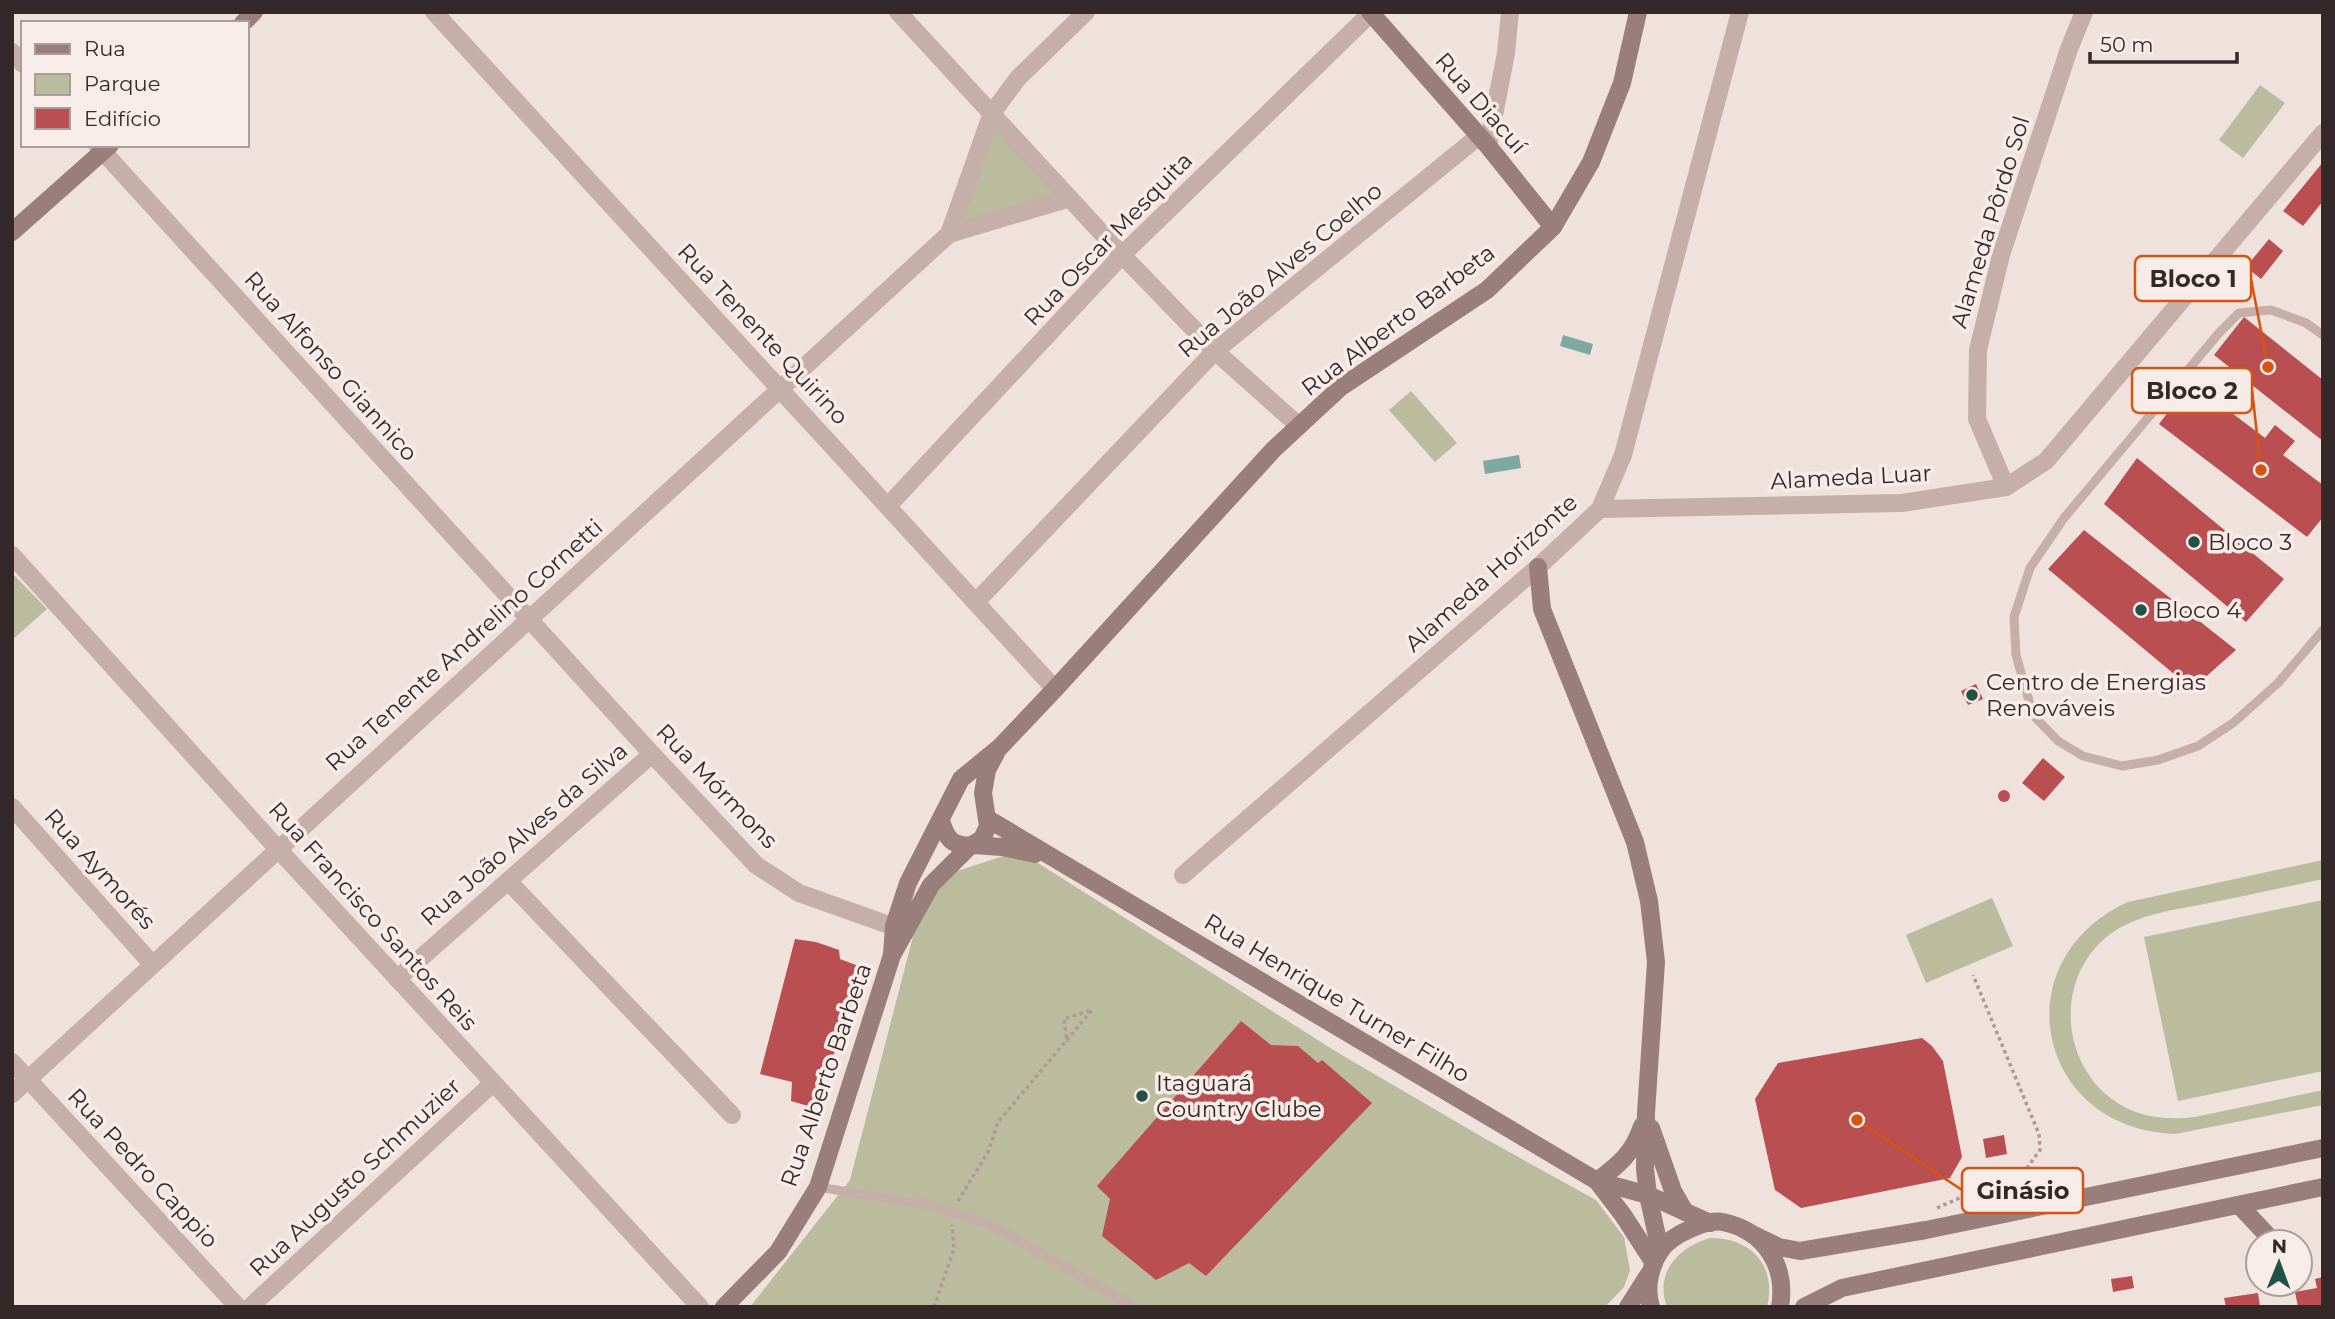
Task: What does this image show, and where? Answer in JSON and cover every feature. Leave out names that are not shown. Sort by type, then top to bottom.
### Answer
[{"type":"main road","name":"Rua Alberto Barbeta","points":[[1000,747],[1273,450],[1341,387],[1486,290],[1553,227],[1591,162],[1617,96],[1638,12]]},
{"type":"main road","name":"Rua Diacuí","points":[[1370,13],[1483,141],[1553,227]]},
{"type":"main road","points":[[12,232],[103,147]]},
{"type":"main road","points":[[1538,567],[1542,609],[1635,842],[1649,901],[1656,962],[1645,1170],[1655,1262],[1648,1298],[1651,1307]]},
{"type":"main road","points":[[901,929],[908,883],[961,779],[1000,747]]},
{"type":"main road","points":[[901,929],[932,886],[972,845],[982,839],[988,827],[983,793],[987,770],[1000,747]]},
{"type":"main road","points":[[944,815],[961,800],[976,803],[988,818],[1052,859]]},
{"type":"main road","points":[[944,815],[946,838],[956,845],[1019,849],[1052,859]]},
{"type":"main road","name":"Rua Henrique Turner Filho","points":[[1052,859],[1597,1181],[1648,1195],[1710,1223],[1722,1222],[1779,1247],[1800,1251],[1926,1230],[2323,1149]]},
{"type":"main road","name":"Rua Alberto Barbeta","points":[[724,1307],[778,1252],[818,1187],[901,929]]},
{"type":"main road","points":[[1597,1181],[1621,1163],[1636,1143],[1646,1113]]},
{"type":"main road","points":[[1646,1113],[1673,1191],[1685,1212]]},
{"type":"main road","name":"Rua Henrique Turner Filho","points":[[1597,1181],[1655,1262]]},
{"type":"main road","points":[[1804,1307],[1842,1288],[2323,1187]]},
{"type":"main road","points":[[2239,1205],[2261,1228]]},
{"type":"main road","points":[[1628,1307],[1655,1262],[1693,1226],[1710,1223]]},
{"type":"main road","points":[[1752,1234],[1773,1255],[1781,1275],[1780,1307]]},
{"type":"street","name":"Rua Tenente Quirino","points":[[434,12],[1055,689]]},
{"type":"street","points":[[898,12],[1122,255],[1215,351],[1299,426]]},
{"type":"street","points":[[949,234],[992,113],[1018,78],[1086,12]]},
{"type":"street","points":[[1483,141],[1506,53],[1510,12]]},
{"type":"street","name":"Alameda Horizonte","points":[[1184,876],[1538,567],[1600,509],[1623,455],[1740,12]]},
{"type":"street","name":"Alameda Pôrdo Sol","points":[[2006,487],[1977,419],[1978,350],[2001,255],[2069,49],[2084,12]]},
{"type":"street","name":"Rua Oscar Mesquita","points":[[888,506],[1122,255],[1370,13]]},
{"type":"street","name":"Alameda Luar","points":[[1600,509],[1902,503],[2006,487],[2046,461],[2323,133]]},
{"type":"street","name":"Rua João Alves Coelho","points":[[976,602],[1215,351],[1483,141]]},
{"type":"street","name":"Rua Alfonso Giannico","points":[[103,147],[528,619]]},
{"type":"street","points":[[949,234],[1070,198]]},
{"type":"street","name":"Rua Tenente Andrelino Cornetti","points":[[12,1094],[949,234]]},
{"type":"street","name":"Rua Francisco Santos Reis","points":[[12,555],[278,849],[700,1307]]},
{"type":"street","name":"Rua Mórmons","points":[[528,619],[756,865],[799,893],[901,929]]},
{"type":"street","name":"Rua João Alves da Silva","points":[[397,979],[652,754]]},
{"type":"street","name":"Rua Aymorés","points":[[12,807],[152,964]]},
{"type":"street","points":[[508,881],[732,1115]]},
{"type":"street","name":"Rua Pedro Cappio","points":[[12,1062],[238,1307]]},
{"type":"street","name":"Rua Augusto Schmuzier","points":[[250,1307],[493,1083]]},
{"type":"lane","points":[[2323,335],[2306,323],[2271,310],[2239,313],[2219,333],[2064,518],[2030,568],[2014,617],[2016,654],[2033,715],[2058,741],[2083,756],[2122,765],[2158,760],[2198,746],[2225,729],[2278,683],[2323,630]]},
{"type":"lane","points":[[818,1187],[930,1205],[993,1227],[1134,1307]]},
{"type":"path","points":[[1929,1211],[2027,1168],[2040,1150],[2039,1134],[1973,975]]},
{"type":"path","points":[[934,1307],[954,1249],[952,1212],[988,1153],[998,1122],[1067,1042],[1092,1010],[1064,1019],[1067,1042]]},
{"type":"green space","points":[[2260,85],[2285,103],[2243,158],[2219,140]]},
{"type":"green space","points":[[993,119],[1066,199],[954,229]]},
{"type":"green space","points":[[1411,391],[1457,443],[1435,462],[1389,410]]},
{"type":"green space","points":[[12,573],[47,609],[12,640]]},
{"type":"green space","name":"Itaguará Country Clube","points":[[1019,851],[1340,1054],[1596,1200],[1624,1237],[1630,1270],[1624,1287],[1605,1307],[750,1307],[850,1180],[918,917],[951,873]]},
{"type":"green space","points":[[2323,860],[2323,879],[2156,914],[2116,930],[2104,939],[2086,961],[2075,985],[2071,1011],[2073,1038],[2082,1063],[2096,1085],[2116,1102],[2142,1114],[2168,1118],[2195,1117],[2323,1090],[2323,1105],[2175,1134],[2128,1125],[2091,1104],[2066,1074],[2052,1038],[2050,1000],[2062,962],[2088,928],[2128,902]]},
{"type":"green space","points":[[1992,898],[2013,946],[1926,983],[1906,935]]},
{"type":"green space","points":[[2323,900],[2323,1071],[2178,1101],[2144,937]]},
{"type":"green space","points":[[1710,1238],[1738,1243],[1758,1257],[1768,1279],[1767,1307],[1667,1307],[1664,1283],[1672,1263],[1688,1248]]},
{"type":"water","points":[[1563,335],[1593,344],[1590,355],[1560,346]]},
{"type":"water","points":[[1519,455],[1521,468],[1485,474],[1483,461]]},
{"type":"building","points":[[2323,162],[2323,201],[2303,226],[2283,211]]},
{"type":"building","points":[[2269,239],[2283,251],[2261,279],[2246,267]]},
{"type":"building","points":[[2244,317],[2323,380],[2323,441],[2214,355]]},
{"type":"building","points":[[2191,382],[2265,438],[2275,425],[2295,441],[2283,455],[2323,485],[2323,517],[2307,537],[2159,424]]},
{"type":"building","name":"Bloco 3","points":[[2137,458],[2284,579],[2246,622],[2104,504]]},
{"type":"building","name":"Bloco 4","points":[[2084,530],[2236,650],[2192,689],[2048,569]]},
{"type":"building","name":"Centro de Energias Renováveis","points":[[1976,684],[1983,699],[1968,705],[1961,691]]},
{"type":"building","points":[[2043,758],[2065,777],[2044,801],[2022,783]]},
{"type":"building","points":[[2004,790],[2010,796],[2004,802],[1998,796]]},
{"type":"building","points":[[795,939],[816,942],[839,950],[840,959],[864,968],[815,1108],[791,1101],[792,1082],[760,1074]]},
{"type":"building","points":[[1241,1021],[1271,1045],[1298,1046],[1318,1063],[1322,1060],[1372,1103],[1206,1276],[1189,1263],[1156,1280],[1102,1236],[1110,1199],[1097,1186]]},
{"type":"building","points":[[1922,1038],[1943,1061],[1962,1157],[1950,1178],[1801,1208],[1775,1190],[1755,1099],[1778,1063]]},
{"type":"building","points":[[2004,1135],[2007,1154],[1986,1158],[1983,1139]]},
{"type":"building","points":[[2132,1276],[2134,1288],[2113,1292],[2111,1279]]},
{"type":"building","points":[[2323,1277],[2322,1307],[2298,1307],[2296,1298],[2314,1298],[2314,1289],[2317,1288],[2315,1279]]},
{"type":"building","points":[[2244,1295],[2244,1298],[2259,1298],[2260,1307],[2226,1307],[2224,1298]]},
{"type":"place","name":"Bloco 1","points":[[2268,367]]},
{"type":"place","name":"Bloco 2","points":[[2261,470]]},
{"type":"place","name":"Bloco 3","points":[[2194,542]]},
{"type":"place","name":"Bloco 4","points":[[2141,610]]},
{"type":"place","name":"Centro de Energias Renováveis","points":[[1972,695]]},
{"type":"place","name":"Itaguará Country Clube","points":[[1142,1096]]},
{"type":"place","name":"Ginásio","points":[[1857,1120]]}]
